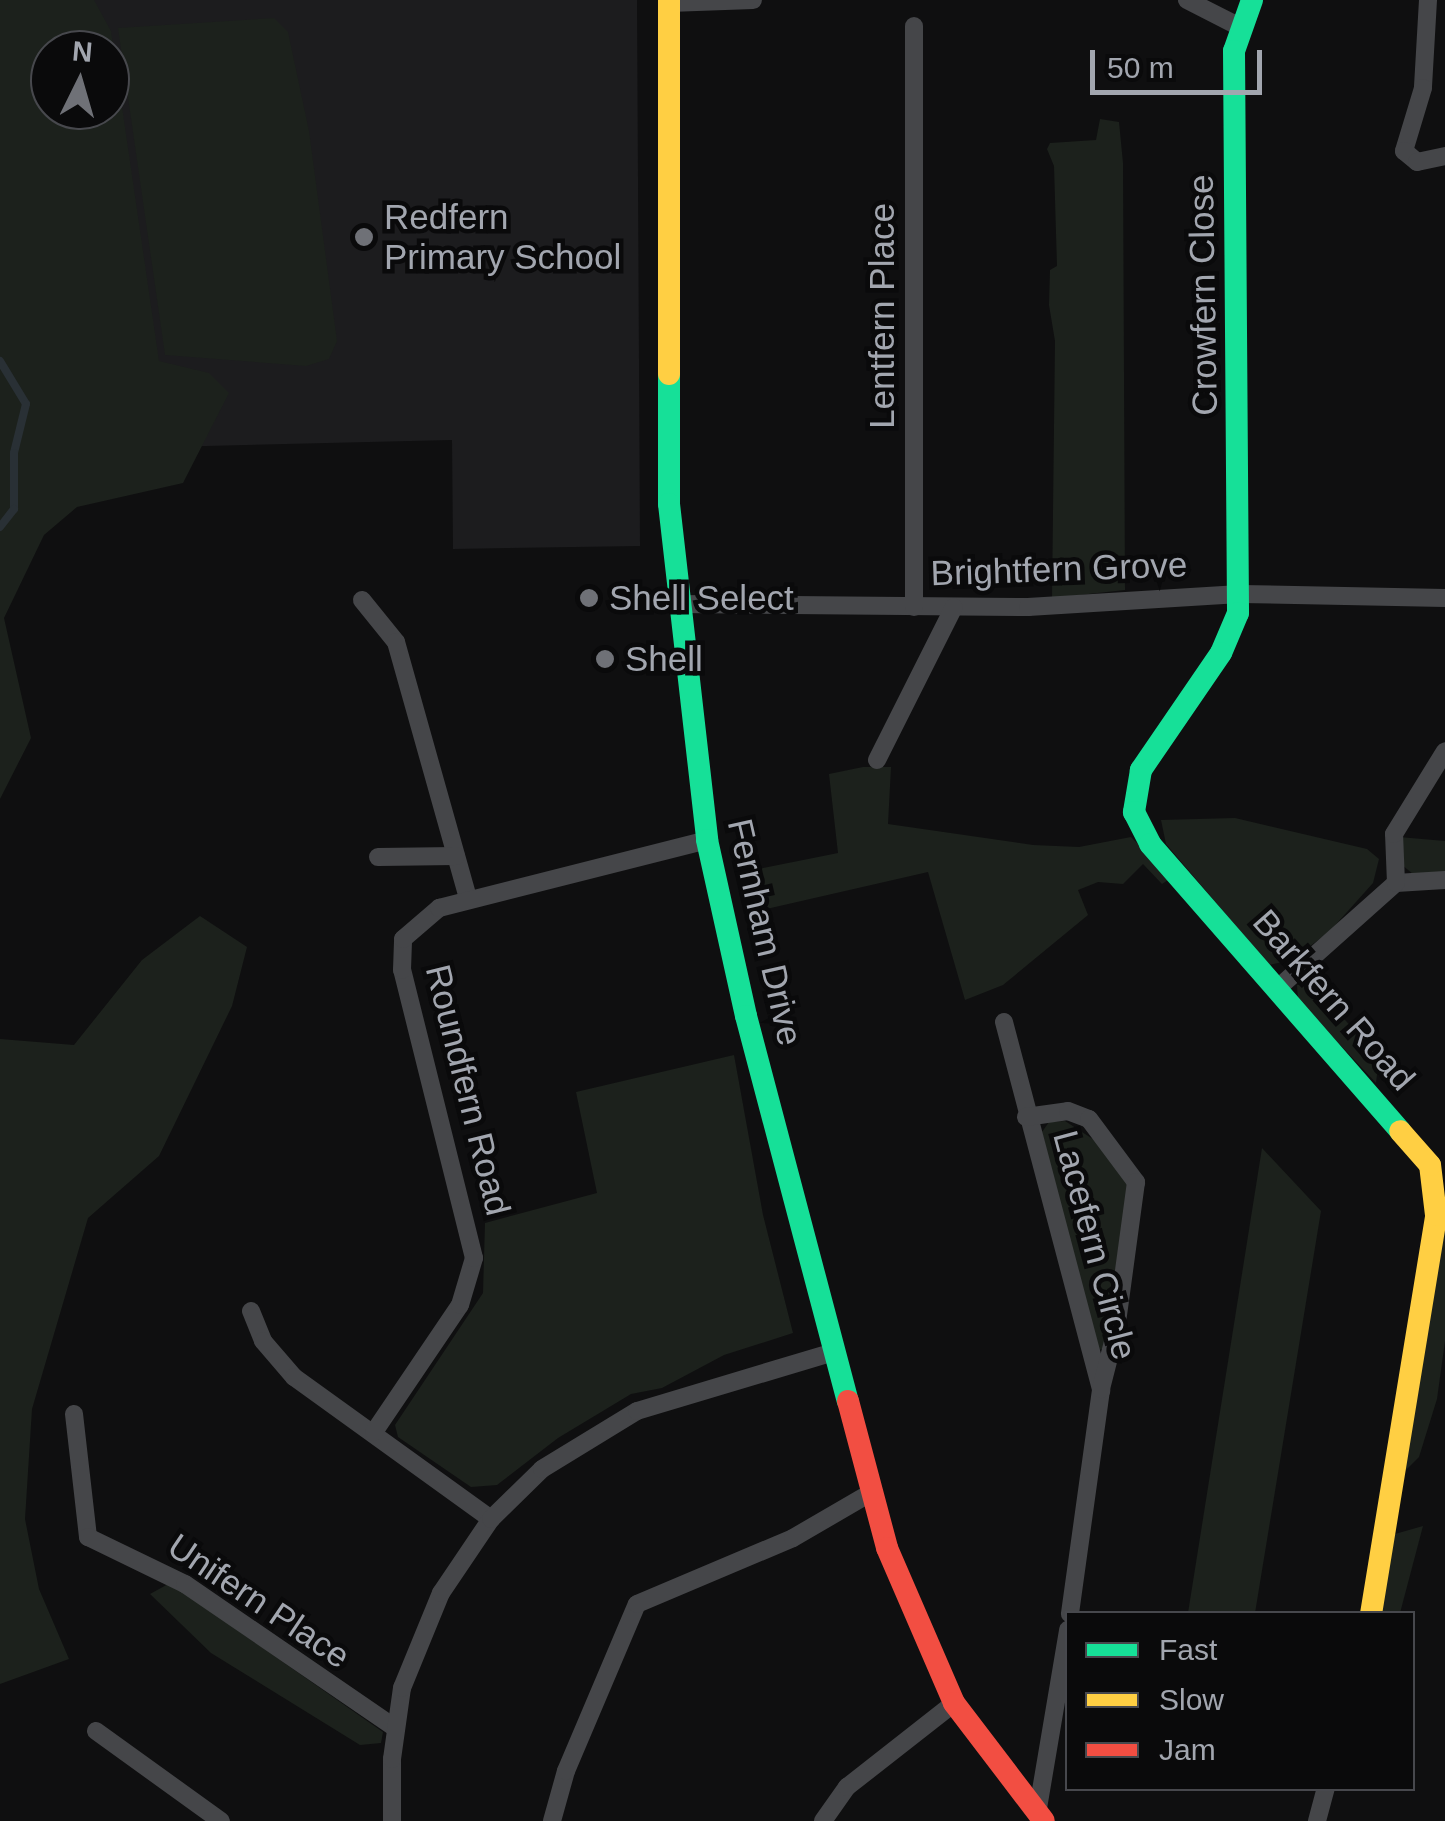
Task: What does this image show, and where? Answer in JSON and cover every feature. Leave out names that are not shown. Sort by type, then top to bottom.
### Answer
[{"type":"street","points":[[669,1],[752,0]]},
{"type":"street","points":[[1187,0],[1238,26]]},
{"type":"street","name":"Crowfern Close","points":[[1240,594],[1238,26],[1252,0]]},
{"type":"street","points":[[1428,0],[1423,88],[1404,151],[1417,162],[1445,156]]},
{"type":"street","name":"Fernham Drive","points":[[669,1],[669,504],[676,604],[707,840],[834,1352],[911,1615],[954,1703],[1040,1818]]},
{"type":"street","name":"Lentfern Place","points":[[914,26],[914,607]]},
{"type":"street","name":"Brightfern Grove","points":[[676,604],[954,607],[1240,594],[1445,598]]},
{"type":"street","name":"Barkfern Road","points":[[1240,594],[1236,625],[1221,653],[1141,770],[1134,812],[1150,844],[1430,1165],[1436,1180],[1436,1215],[1371,1611]]},
{"type":"street","points":[[362,600],[396,642],[468,900]]},
{"type":"street","points":[[876,760],[954,607]]},
{"type":"street","points":[[1396,884],[1394,834],[1445,751]]},
{"type":"street","name":"Roundfern Road","points":[[374,1432],[444,1332],[471,1280],[468,1216],[401,956],[403,940],[421,918],[468,900],[707,840]]},
{"type":"street","points":[[378,857],[456,856]]},
{"type":"street","points":[[1278,988],[1396,884],[1445,880]]},
{"type":"street","name":"Lacefern Circle","points":[[1004,1022],[1101,1390]]},
{"type":"street","name":"Lacefern Circle","points":[[1026,1117],[1068,1110],[1089,1119],[1136,1182],[1116,1330],[1101,1390],[1070,1611]]},
{"type":"street","points":[[251,1312],[263,1341],[294,1378],[491,1519]]},
{"type":"street","points":[[392,1821],[395,1728],[421,1634],[491,1519],[542,1469],[637,1411],[834,1352]]},
{"type":"street","name":"Unifern Place","points":[[74,1414],[88,1537],[185,1584],[395,1728]]},
{"type":"street","points":[[552,1821],[566,1771],[638,1604],[792,1538],[872,1492]]},
{"type":"street","points":[[1040,1818],[1065,1650]]},
{"type":"street","points":[[823,1821],[848,1787],[954,1703]]},
{"type":"street","points":[[96,1731],[221,1821]]},
{"type":"street","points":[[1318,1821],[1325,1791]]},
{"type":"shaded area","points":[[0,0],[94,0],[110,30],[30,30],[30,130],[125,130],[159,361],[209,373],[229,393],[183,483],[77,507],[44,535],[4,618],[31,738],[0,799]]},
{"type":"shaded area","name":"Redfern Primary School","points":[[55,0],[637,0],[640,546],[453,549],[452,440],[126,448],[113,130],[130,130],[130,30],[88,30]]},
{"type":"shaded area","points":[[274,18],[288,32],[309,131],[337,341],[329,359],[306,366],[165,355],[130,111],[130,30],[118,28]]},
{"type":"shaded area","points":[[1100,119],[1119,122],[1123,163],[1125,590],[1052,598],[1055,341],[1049,305],[1050,270],[1057,266],[1054,166],[1047,149],[1050,143],[1096,140]]},
{"type":"shaded area","points":[[863,767],[891,767],[888,824],[1033,845],[1079,847],[1131,837],[1171,878],[1162,884],[1143,864],[1123,884],[1098,882],[1078,890],[1088,915],[1003,985],[965,1000],[928,872],[758,911],[749,871],[838,853],[829,774]]},
{"type":"shaded area","points":[[1235,818],[1367,849],[1379,859],[1373,883],[1330,931],[1292,960],[1269,965],[1166,844],[1161,820]]},
{"type":"shaded area","points":[[1399,837],[1445,841],[1445,874],[1413,874],[1402,865]]},
{"type":"shaded area","points":[[200,916],[247,947],[232,1006],[159,1156],[88,1218],[32,1409],[25,1519],[39,1589],[69,1659],[0,1684],[0,1039],[74,1045],[142,960]]},
{"type":"shaded area","points":[[1313,984],[1379,1058],[1376,1083],[1298,1000],[1297,985]]},
{"type":"shaded area","points":[[734,1055],[763,1215],[793,1333],[724,1355],[662,1388],[631,1394],[558,1438],[497,1485],[471,1487],[398,1437],[395,1425],[483,1293],[485,1223],[597,1193],[576,1092]]},
{"type":"shaded area","points":[[1065,1121],[1102,1145],[1128,1181],[1105,1348],[1096,1351],[1042,1132],[1049,1122]]},
{"type":"shaded area","points":[[1262,1148],[1321,1211],[1255,1611],[1188,1611]]},
{"type":"shaded area","points":[[1445,1220],[1445,1341],[1437,1399],[1419,1457],[1400,1476]]},
{"type":"shaded area","points":[[1423,1526],[1401,1611],[1382,1611],[1395,1534]]},
{"type":"shaded area","points":[[170,1583],[383,1732],[381,1743],[360,1745],[211,1653],[150,1594]]},
{"type":"waterway","points":[[0,361],[26,404],[14,453],[14,509],[0,527]]},
{"type":"traffic: fast","points":[[1252,0],[1234,51],[1238,613],[1221,653],[1141,770],[1134,812],[1150,844],[1400,1131]]},
{"type":"traffic: fast","points":[[669,374],[669,504],[707,840],[746,1016],[848,1401]]},
{"type":"traffic: slow","points":[[669,0],[669,374]]},
{"type":"traffic: slow","points":[[1371,1611],[1436,1215],[1430,1165],[1400,1131]]},
{"type":"traffic: jam","points":[[848,1401],[887,1548],[954,1703],[1044,1821]]},
{"type":"place","name":"Redfern Primary School","points":[[364,237]]},
{"type":"place","name":"Shell Select","points":[[589,598]]},
{"type":"place","name":"Shell","points":[[605,659]]}]
